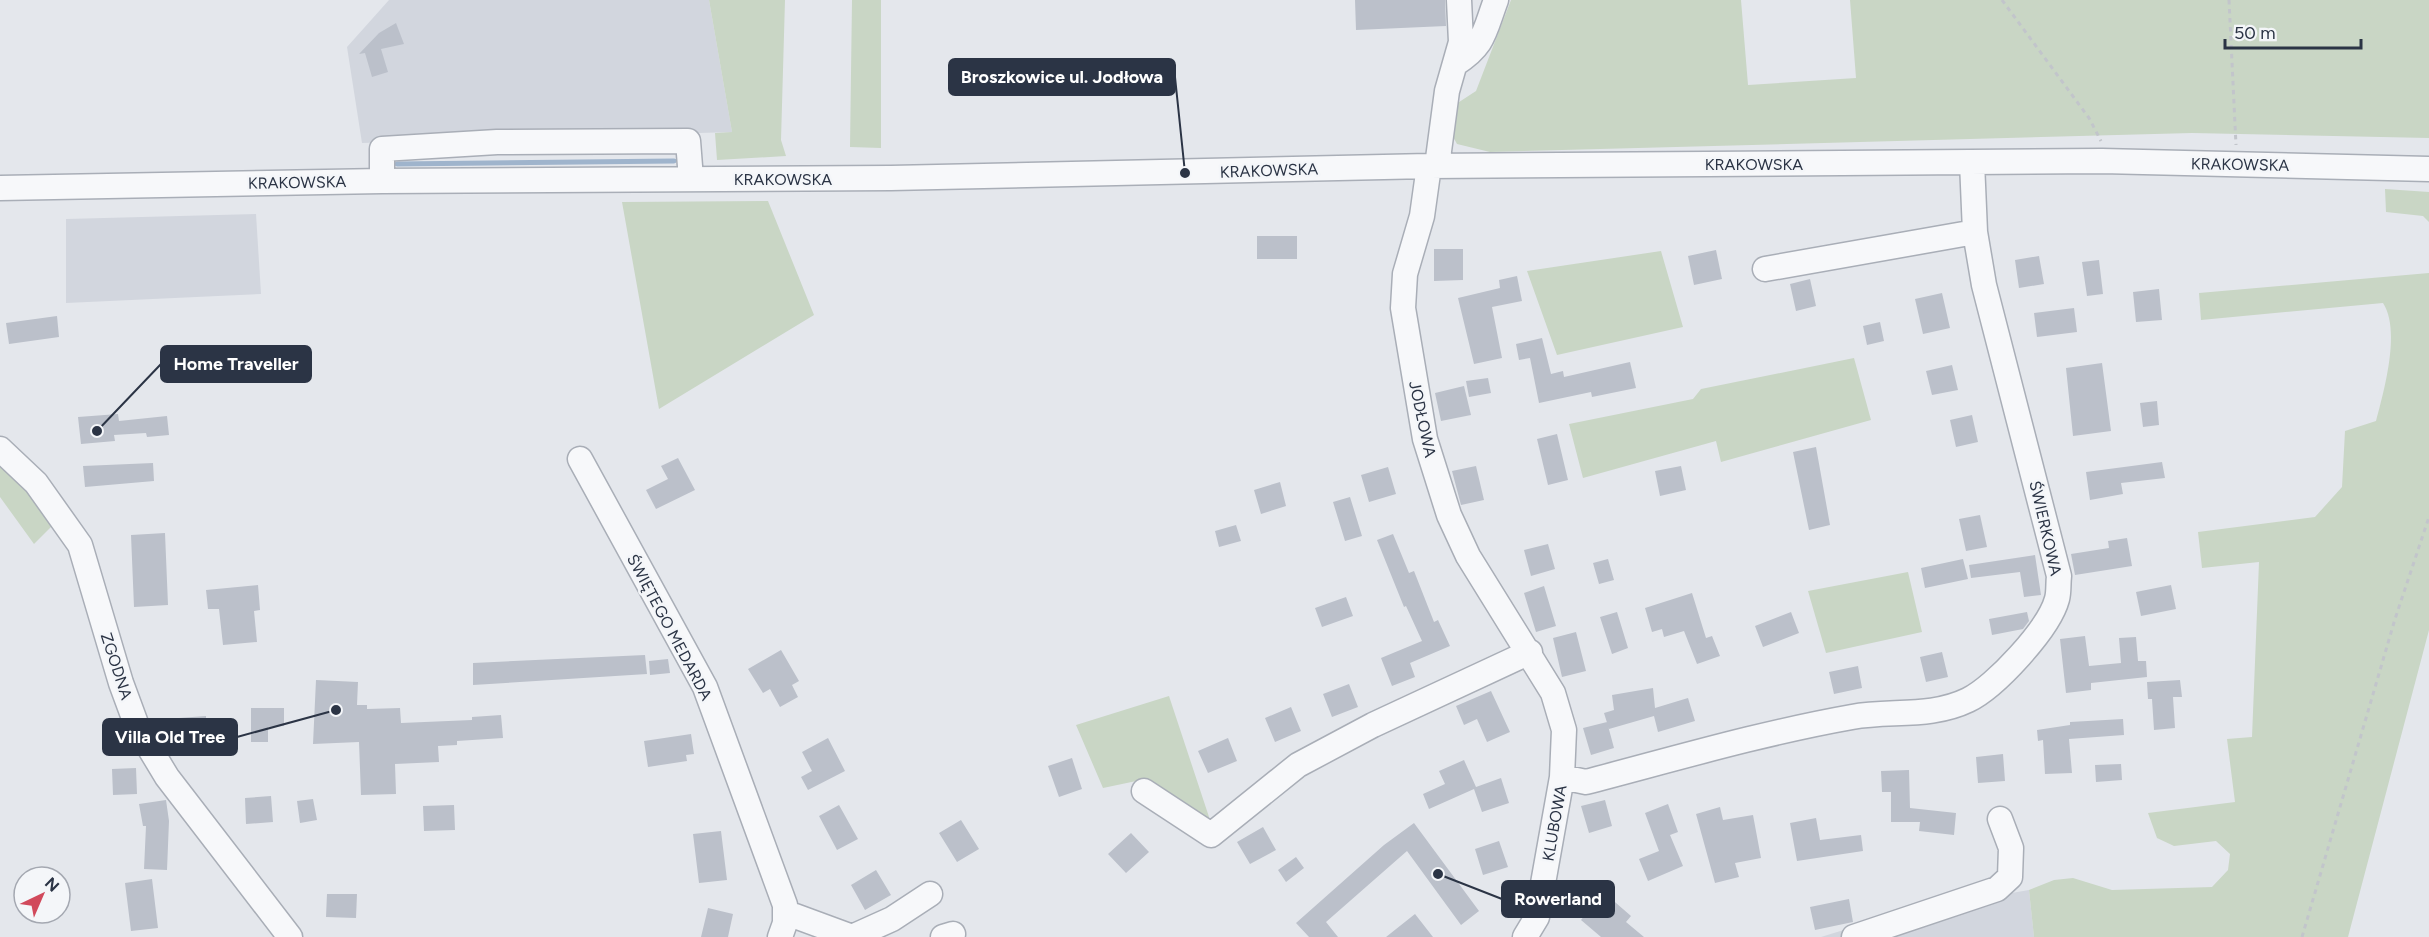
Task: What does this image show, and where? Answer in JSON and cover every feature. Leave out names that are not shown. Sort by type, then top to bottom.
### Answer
[{"type":"street","name":"JODŁOWA","points":[[1460,0],[1461,42],[1447,91],[1422,216],[1405,274],[1403,308],[1425,440],[1449,515],[1468,556],[1530,652],[1553,693],[1564,730],[1562,777]]},
{"type":"street","points":[[1455,64],[1471,53],[1481,42],[1496,0]]},
{"type":"street","points":[[382,181],[382,150],[497,142],[688,141],[691,179]]},
{"type":"street","name":"KRAKOWSKA","points":[[0,188],[382,181],[1149,173],[1433,166],[2102,160],[2429,169]]},
{"type":"street","name":"ŚWIERKOWA","points":[[1562,777],[1586,782],[1737,743],[1853,717],[1940,711],[1969,700],[1991,685],[2047,621],[2057,599],[2059,576],[1984,285],[1975,232],[1972,162]]},
{"type":"street","points":[[1765,269],[1975,232]]},
{"type":"street","name":"ZGODNA","points":[[0,449],[36,483],[80,545],[121,683],[138,729],[167,777],[290,937]]},
{"type":"street","name":"ŚWIĘTEGO MEDARDA","points":[[580,459],[705,687],[785,905],[782,926]]},
{"type":"street","points":[[1144,791],[1211,835],[1298,765],[1373,725],[1530,652]]},
{"type":"street","name":"KLUBOWA","points":[[1525,937],[1537,917],[1562,777]]},
{"type":"street","points":[[1854,937],[1997,889],[2010,877],[2011,848],[2000,819]]},
{"type":"street","points":[[782,926],[795,916],[852,937],[892,920],[930,894]]},
{"type":"path","points":[[2002,0],[2089,118],[2101,139],[2102,160]]},
{"type":"path","points":[[2229,0],[2236,164]]},
{"type":"path","points":[[2302,937],[2392,630],[2429,517]]},
{"type":"shaded area","points":[[389,0],[709,0],[732,132],[362,143],[347,47]]},
{"type":"shaded area","points":[[256,214],[261,294],[66,303],[66,219]]},
{"type":"shaded area","points":[[2029,890],[2034,937],[1821,937],[1902,912]]},
{"type":"green space","points":[[709,0],[785,0],[781,140],[786,156],[717,160],[715,133],[732,132]]},
{"type":"green space","points":[[852,0],[881,0],[881,148],[850,147]]},
{"type":"green space","points":[[1511,0],[1741,0],[1748,85],[1856,78],[1850,0],[2429,0],[2429,138],[2192,133],[1490,152],[1457,144],[1446,124],[1453,106],[1476,91]]},
{"type":"green space","points":[[2385,189],[2429,192],[2429,222],[2423,216],[2386,212]]},
{"type":"green space","points":[[768,201],[814,315],[659,409],[622,202]]},
{"type":"green space","points":[[1661,251],[1683,327],[1557,355],[1527,271]]},
{"type":"green space","points":[[2429,273],[2429,630],[2348,937],[2034,937],[2029,890],[2054,880],[2073,878],[2112,890],[2212,887],[2228,870],[2230,854],[2216,841],[2174,846],[2157,838],[2148,813],[2235,802],[2227,739],[2252,737],[2259,562],[2202,568],[2198,532],[2315,517],[2342,487],[2345,431],[2376,421],[2391,344],[2391,329],[2383,303],[2201,320],[2199,293]]},
{"type":"green space","points":[[1854,358],[1871,420],[1721,462],[1716,441],[1583,478],[1569,424],[1693,399],[1701,389]]},
{"type":"green space","points":[[0,461],[17,477],[53,525],[34,544],[0,497]]},
{"type":"green space","points":[[1908,572],[1922,632],[1826,653],[1808,591]]},
{"type":"green space","points":[[1169,696],[1211,823],[1141,780],[1103,788],[1076,725]]},
{"type":"building","points":[[1355,0],[1445,0],[1446,26],[1356,30]]},
{"type":"building","points":[[396,23],[404,44],[381,49],[388,72],[372,77],[365,53],[359,54],[379,33]]},
{"type":"building","points":[[1257,236],[1297,236],[1297,259],[1257,259]]},
{"type":"building","points":[[1434,249],[1463,249],[1463,280],[1434,281]]},
{"type":"building","points":[[1716,250],[1722,279],[1694,285],[1688,256]]},
{"type":"building","points":[[2039,256],[2044,284],[2019,288],[2015,260]]},
{"type":"building","points":[[2099,260],[2103,294],[2087,296],[2082,262]]},
{"type":"building","points":[[1517,276],[1522,301],[1492,307],[1502,358],[1474,364],[1458,298],[1500,288],[1499,280]]},
{"type":"building","points":[[1810,279],[1816,306],[1796,311],[1790,284]]},
{"type":"building","points":[[2159,289],[2162,320],[2136,322],[2133,292]]},
{"type":"building","points":[[1942,293],[1950,328],[1923,334],[1915,299]]},
{"type":"building","points":[[2074,308],[2077,332],[2037,337],[2034,313]]},
{"type":"building","points":[[57,316],[59,337],[9,344],[6,323]]},
{"type":"building","points":[[1880,322],[1884,341],[1867,345],[1863,326]]},
{"type":"building","points":[[1542,338],[1551,374],[1563,371],[1564,377],[1630,362],[1636,388],[1592,397],[1591,392],[1539,403],[1530,358],[1519,360],[1516,344]]},
{"type":"building","points":[[2102,363],[2111,431],[2073,436],[2066,368]]},
{"type":"building","points":[[1952,365],[1958,390],[1932,395],[1926,371]]},
{"type":"building","points":[[1488,378],[1491,393],[1469,397],[1466,381]]},
{"type":"building","points":[[1464,386],[1471,415],[1441,421],[1435,393]]},
{"type":"building","points":[[2157,401],[2159,425],[2143,427],[2140,403]]},
{"type":"building","points":[[118,414],[119,421],[167,416],[169,435],[147,437],[146,433],[114,435],[115,441],[81,444],[78,417]]},
{"type":"building","points":[[1972,415],[1978,442],[1956,447],[1950,420]]},
{"type":"building","points":[[1557,434],[1568,480],[1548,485],[1537,439]]},
{"type":"building","points":[[1816,447],[1830,525],[1809,530],[1793,452]]},
{"type":"building","points":[[678,458],[695,490],[656,509],[646,490],[668,479],[661,466]]},
{"type":"building","points":[[2162,462],[2165,478],[2121,483],[2123,494],[2090,500],[2086,472]]},
{"type":"building","points":[[153,463],[154,481],[85,487],[83,466]]},
{"type":"building","points":[[1476,466],[1484,500],[1461,505],[1452,471]]},
{"type":"building","points":[[1681,466],[1686,490],[1660,496],[1655,471]]},
{"type":"building","points":[[1388,467],[1396,494],[1369,502],[1361,475]]},
{"type":"building","points":[[1280,482],[1286,506],[1261,514],[1254,490]]},
{"type":"building","points":[[1350,497],[1362,536],[1345,541],[1333,502]]},
{"type":"building","points":[[1980,515],[1987,547],[1966,551],[1959,519]]},
{"type":"building","points":[[1236,525],[1241,541],[1219,547],[1215,531]]},
{"type":"building","points":[[165,533],[168,605],[134,607],[131,535]]},
{"type":"building","points":[[1393,534],[1409,573],[1414,571],[1434,622],[1438,620],[1450,646],[1410,663],[1415,677],[1392,686],[1381,658],[1422,641],[1406,606],[1404,607],[1377,540]]},
{"type":"building","points":[[2127,538],[2132,566],[2075,575],[2071,554],[2109,548],[2108,541]]},
{"type":"building","points":[[1548,544],[1555,569],[1531,576],[1524,550]]},
{"type":"building","points":[[2035,555],[2041,595],[2024,597],[2020,572],[1971,578],[1969,565]]},
{"type":"building","points":[[1608,559],[1614,580],[1599,584],[1593,563]]},
{"type":"building","points":[[1963,559],[1968,579],[1925,588],[1921,568]]},
{"type":"building","points":[[258,585],[260,610],[254,611],[257,642],[223,645],[219,609],[208,609],[206,590]]},
{"type":"building","points":[[2171,585],[2176,609],[2141,616],[2136,592]]},
{"type":"building","points":[[1544,586],[1556,626],[1536,632],[1524,593]]},
{"type":"building","points":[[1692,593],[1706,638],[1712,636],[1720,656],[1697,664],[1684,631],[1664,637],[1662,629],[1652,632],[1645,608]]},
{"type":"building","points":[[1346,597],[1353,616],[1322,627],[1315,608]]},
{"type":"building","points":[[1617,612],[1628,648],[1612,654],[1600,617]]},
{"type":"building","points":[[1791,612],[1799,633],[1763,647],[1755,626]]},
{"type":"building","points":[[2027,612],[2029,621],[2023,629],[1992,635],[1989,619]]},
{"type":"building","points":[[1576,632],[1586,671],[1562,677],[1553,638]]},
{"type":"building","points":[[2085,636],[2089,666],[2121,663],[2119,638],[2136,637],[2138,661],[2146,661],[2147,677],[2091,683],[2091,690],[2066,693],[2060,639]]},
{"type":"building","points":[[781,650],[799,681],[792,685],[798,697],[780,707],[770,689],[763,693],[748,669]]},
{"type":"building","points":[[1942,652],[1948,677],[1926,682],[1920,657]]},
{"type":"building","points":[[645,655],[647,674],[473,685],[473,663]]},
{"type":"building","points":[[668,659],[670,673],[650,675],[649,661]]},
{"type":"building","points":[[1858,666],[1862,688],[1834,694],[1829,672]]},
{"type":"building","points":[[316,680],[358,682],[357,705],[367,705],[367,709],[400,708],[401,723],[472,720],[472,717],[501,715],[503,738],[457,741],[457,745],[438,746],[439,762],[395,764],[396,794],[361,795],[359,742],[313,744]]},
{"type":"building","points":[[2180,680],[2182,697],[2173,697],[2175,728],[2154,730],[2152,699],[2148,699],[2147,682]]},
{"type":"building","points":[[1349,684],[1358,707],[1332,717],[1323,694]]},
{"type":"building","points":[[1653,688],[1655,708],[1688,698],[1695,721],[1658,732],[1654,716],[1609,729],[1604,713],[1614,710],[1612,695]]},
{"type":"building","points":[[1491,691],[1510,732],[1487,742],[1477,719],[1464,725],[1456,706]]},
{"type":"building","points":[[1291,707],[1301,731],[1275,742],[1265,718]]},
{"type":"building","points":[[251,708],[284,708],[284,726],[268,727],[268,742],[251,742]]},
{"type":"building","points":[[206,716],[206,723],[222,723],[223,740],[207,740],[207,746],[180,747],[179,718]]},
{"type":"building","points":[[2123,719],[2124,735],[2069,739],[2072,773],[2045,774],[2043,740],[2038,741],[2037,730],[2070,725],[2070,722]]},
{"type":"building","points":[[1607,722],[1614,748],[1591,755],[1583,728]]},
{"type":"building","points":[[691,734],[694,754],[686,755],[687,761],[648,767],[644,741]]},
{"type":"building","points":[[828,738],[845,771],[808,790],[801,777],[812,771],[802,752]]},
{"type":"building","points":[[1228,738],[1237,761],[1208,773],[1198,751]]},
{"type":"building","points":[[2003,754],[2005,781],[1978,783],[1976,757]]},
{"type":"building","points":[[1072,758],[1082,789],[1059,797],[1048,766]]},
{"type":"building","points":[[1464,760],[1476,787],[1501,778],[1509,803],[1482,812],[1474,789],[1429,809],[1423,794],[1445,784],[1439,771]]},
{"type":"building","points":[[2121,764],[2122,780],[2096,782],[2095,765]]},
{"type":"building","points":[[136,768],[137,794],[113,795],[112,769]]},
{"type":"building","points":[[1909,770],[1910,808],[1956,813],[1954,835],[1919,831],[1920,822],[1891,822],[1891,792],[1882,792],[1881,771]]},
{"type":"building","points":[[271,796],[273,822],[246,824],[245,798]]},
{"type":"building","points":[[313,799],[317,820],[300,823],[297,801]]},
{"type":"building","points":[[166,800],[169,821],[167,870],[144,869],[146,826],[143,826],[139,804]]},
{"type":"building","points":[[1605,800],[1612,826],[1589,833],[1581,806]]},
{"type":"building","points":[[1668,804],[1678,832],[1670,835],[1683,866],[1648,881],[1639,859],[1659,851],[1645,813]]},
{"type":"building","points":[[454,805],[455,830],[424,831],[423,806]]},
{"type":"building","points":[[839,805],[858,839],[837,850],[819,816]]},
{"type":"building","points":[[1720,807],[1723,820],[1753,815],[1761,858],[1735,863],[1739,877],[1715,883],[1696,814]]},
{"type":"building","points":[[1816,818],[1820,840],[1861,835],[1863,851],[1797,861],[1790,823]]},
{"type":"building","points":[[961,820],[979,849],[957,862],[939,833]]},
{"type":"building","points":[[1414,823],[1479,911],[1461,925],[1407,851],[1326,922],[1338,937],[1309,937],[1296,923],[1384,845]]},
{"type":"building","points":[[1263,827],[1276,850],[1250,864],[1237,842]]},
{"type":"building","points":[[721,831],[727,880],[699,883],[693,834]]},
{"type":"building","points":[[1131,833],[1149,852],[1126,873],[1108,854]]},
{"type":"building","points":[[1499,841],[1508,867],[1483,875],[1475,849]]},
{"type":"building","points":[[1296,857],[1304,868],[1286,882],[1278,870]]},
{"type":"building","points":[[876,870],[891,895],[865,910],[851,885]]},
{"type":"building","points":[[152,879],[158,928],[131,931],[125,883]]},
{"type":"building","points":[[327,894],[357,894],[356,918],[326,917]]},
{"type":"building","points":[[1608,896],[1631,916],[1626,922],[1644,937],[1601,937],[1581,920],[1592,906],[1596,910]]},
{"type":"building","points":[[1849,899],[1853,922],[1815,930],[1810,907]]},
{"type":"building","points":[[708,908],[733,914],[728,937],[701,937]]},
{"type":"building","points":[[1415,914],[1433,937],[1386,937]]},
{"type":"waterway","points":[[397,164],[674,161]]},
{"type":"place","name":"Broszkowice ul. Jodłowa","points":[[1185,173]]},
{"type":"place","name":"Home Traveller","points":[[97,431]]},
{"type":"place","name":"Villa Old Tree","points":[[336,710]]},
{"type":"place","name":"Rowerland","points":[[1438,874]]}]
